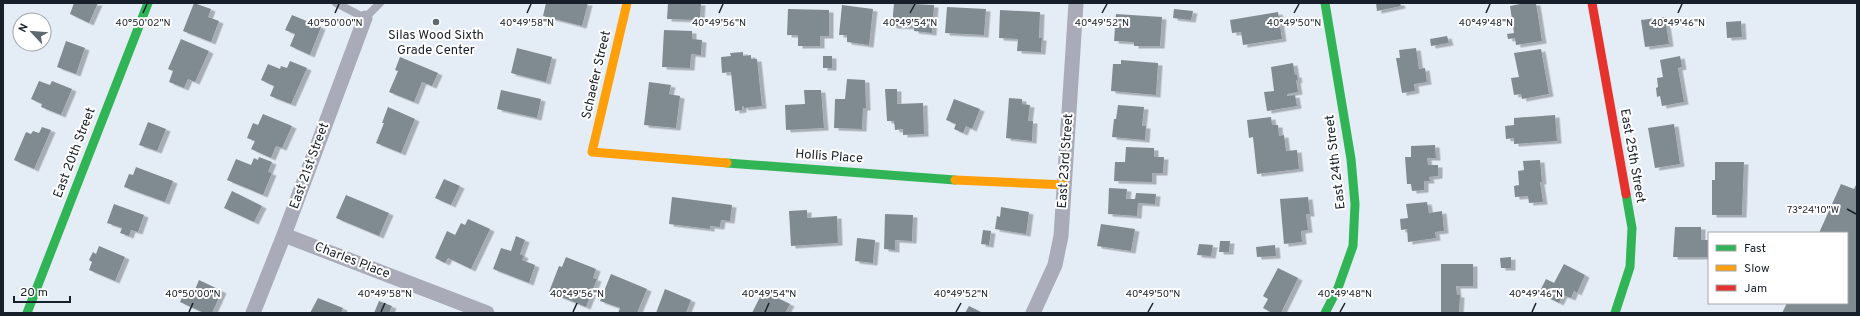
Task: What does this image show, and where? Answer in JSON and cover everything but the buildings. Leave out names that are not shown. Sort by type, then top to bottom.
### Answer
[{"type":"street","name":"East 20th Street","points":[[27,313],[148,3]]},
{"type":"street","name":"Schaefer Street","points":[[592,152],[627,3]]},
{"type":"street","name":"East 23rd Street","points":[[1033,313],[1055,266],[1061,236],[1076,3]]},
{"type":"street","name":"East 24th Street","points":[[1325,3],[1351,159],[1355,204],[1353,246],[1338,288],[1325,313]]},
{"type":"street","name":"East 25th Street","points":[[1592,3],[1632,228],[1630,267],[1615,313]]},
{"type":"street","name":"East 21st Street","points":[[253,313],[284,235],[365,18]]},
{"type":"street","name":"Hollis Place","points":[[592,152],[988,183],[1065,185]]},
{"type":"street","name":"Charles Place","points":[[284,235],[487,313]]},
{"type":"lane","points":[[336,3],[365,18],[380,3]]},
{"type":"traffic: fast","points":[[27,313],[148,3]]},
{"type":"traffic: fast","points":[[1325,3],[1351,159],[1355,204],[1353,246],[1338,288],[1325,313]]},
{"type":"traffic: fast","points":[[727,163],[955,180]]},
{"type":"traffic: fast","points":[[1615,313],[1630,267],[1632,228],[1626,194]]},
{"type":"traffic: slow","points":[[627,3],[592,152],[727,163]]},
{"type":"traffic: slow","points":[[955,180],[1065,185]]},
{"type":"traffic: jam","points":[[1592,3],[1626,194]]},
{"type":"place","name":"Silas Wood Sixth Grade Center","points":[[436,22]]}]
